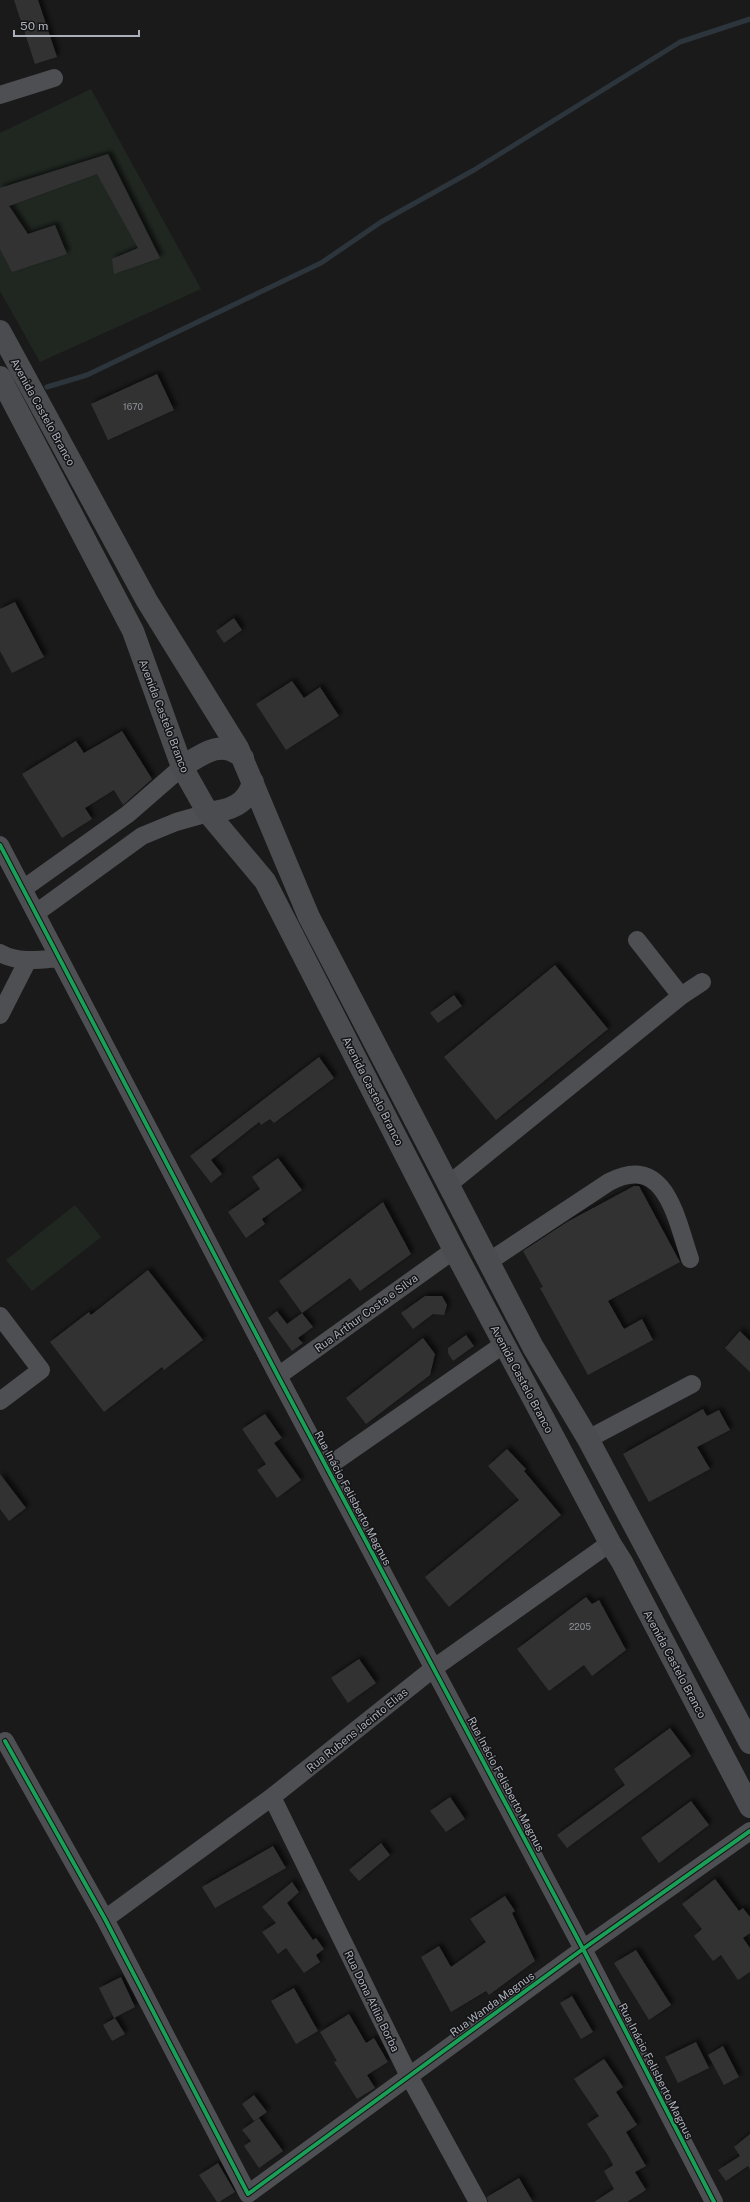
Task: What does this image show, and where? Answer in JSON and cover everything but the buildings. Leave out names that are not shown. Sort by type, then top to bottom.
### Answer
[{"type":"main road","name":"Avenida Castelo Branco","points":[[0,331],[147,601],[243,758],[309,917],[533,1347],[588,1439],[743,1720],[750,1743]]},
{"type":"main road","name":"Avenida Castelo Branco","points":[[0,377],[133,632],[182,767],[208,813],[266,881],[454,1250],[622,1562],[750,1806]]},
{"type":"main road","points":[[182,767],[217,748],[236,751],[243,758]]},
{"type":"main road","points":[[208,813],[238,805],[246,799],[253,782]]},
{"type":"main road","points":[[622,1562],[650,1595],[750,1783]]},
{"type":"street","points":[[0,96],[54,78]]},
{"type":"street","points":[[23,889],[128,814],[182,767]]},
{"type":"street","points":[[36,913],[142,836],[176,822],[208,813]]},
{"type":"street","points":[[128,814],[142,836]]},
{"type":"street","name":"Rua Inácio Felisberto Magnus","points":[[0,845],[278,1376],[583,1948],[714,2202]]},
{"type":"street","points":[[637,940],[681,996]]},
{"type":"street","points":[[3,958],[28,960],[58,958]]},
{"type":"street","points":[[2,1010],[28,960]]},
{"type":"street","points":[[448,1185],[681,996],[702,982]]},
{"type":"street","points":[[488,1262],[610,1182],[624,1176],[636,1174],[650,1177],[657,1182],[666,1194],[690,1259]]},
{"type":"street","name":"Rua Arthur Costa e Silva","points":[[278,1376],[454,1250]]},
{"type":"street","points":[[0,1316],[41,1370],[0,1401]]},
{"type":"street","points":[[327,1467],[504,1344]]},
{"type":"street","points":[[588,1439],[692,1384]]},
{"type":"street","name":"Rua Rubens Jacinto Elias","points":[[105,1919],[272,1797],[434,1668],[610,1542]]},
{"type":"street","points":[[5,1741],[105,1919]]},
{"type":"street","name":"Rua Dona Atília Borba","points":[[272,1797],[409,2076],[478,2202]]},
{"type":"street","name":"Rua Wanda Magnus","points":[[105,1919],[248,2194],[583,1948],[750,1831]]},
{"type":"shaded area","points":[[91,89],[201,289],[40,362],[0,291],[0,133]]},
{"type":"shaded area","points":[[75,1205],[101,1237],[32,1291],[6,1260]]},
{"type":"waterway","points":[[47,387],[87,375],[321,263],[381,222],[474,170],[680,42],[750,19]]},
{"type":"cycle path","points":[[0,845],[278,1376],[583,1949],[714,2202]]},
{"type":"cycle path","points":[[5,1741],[105,1919],[248,2194],[583,1949],[750,1831]]}]
